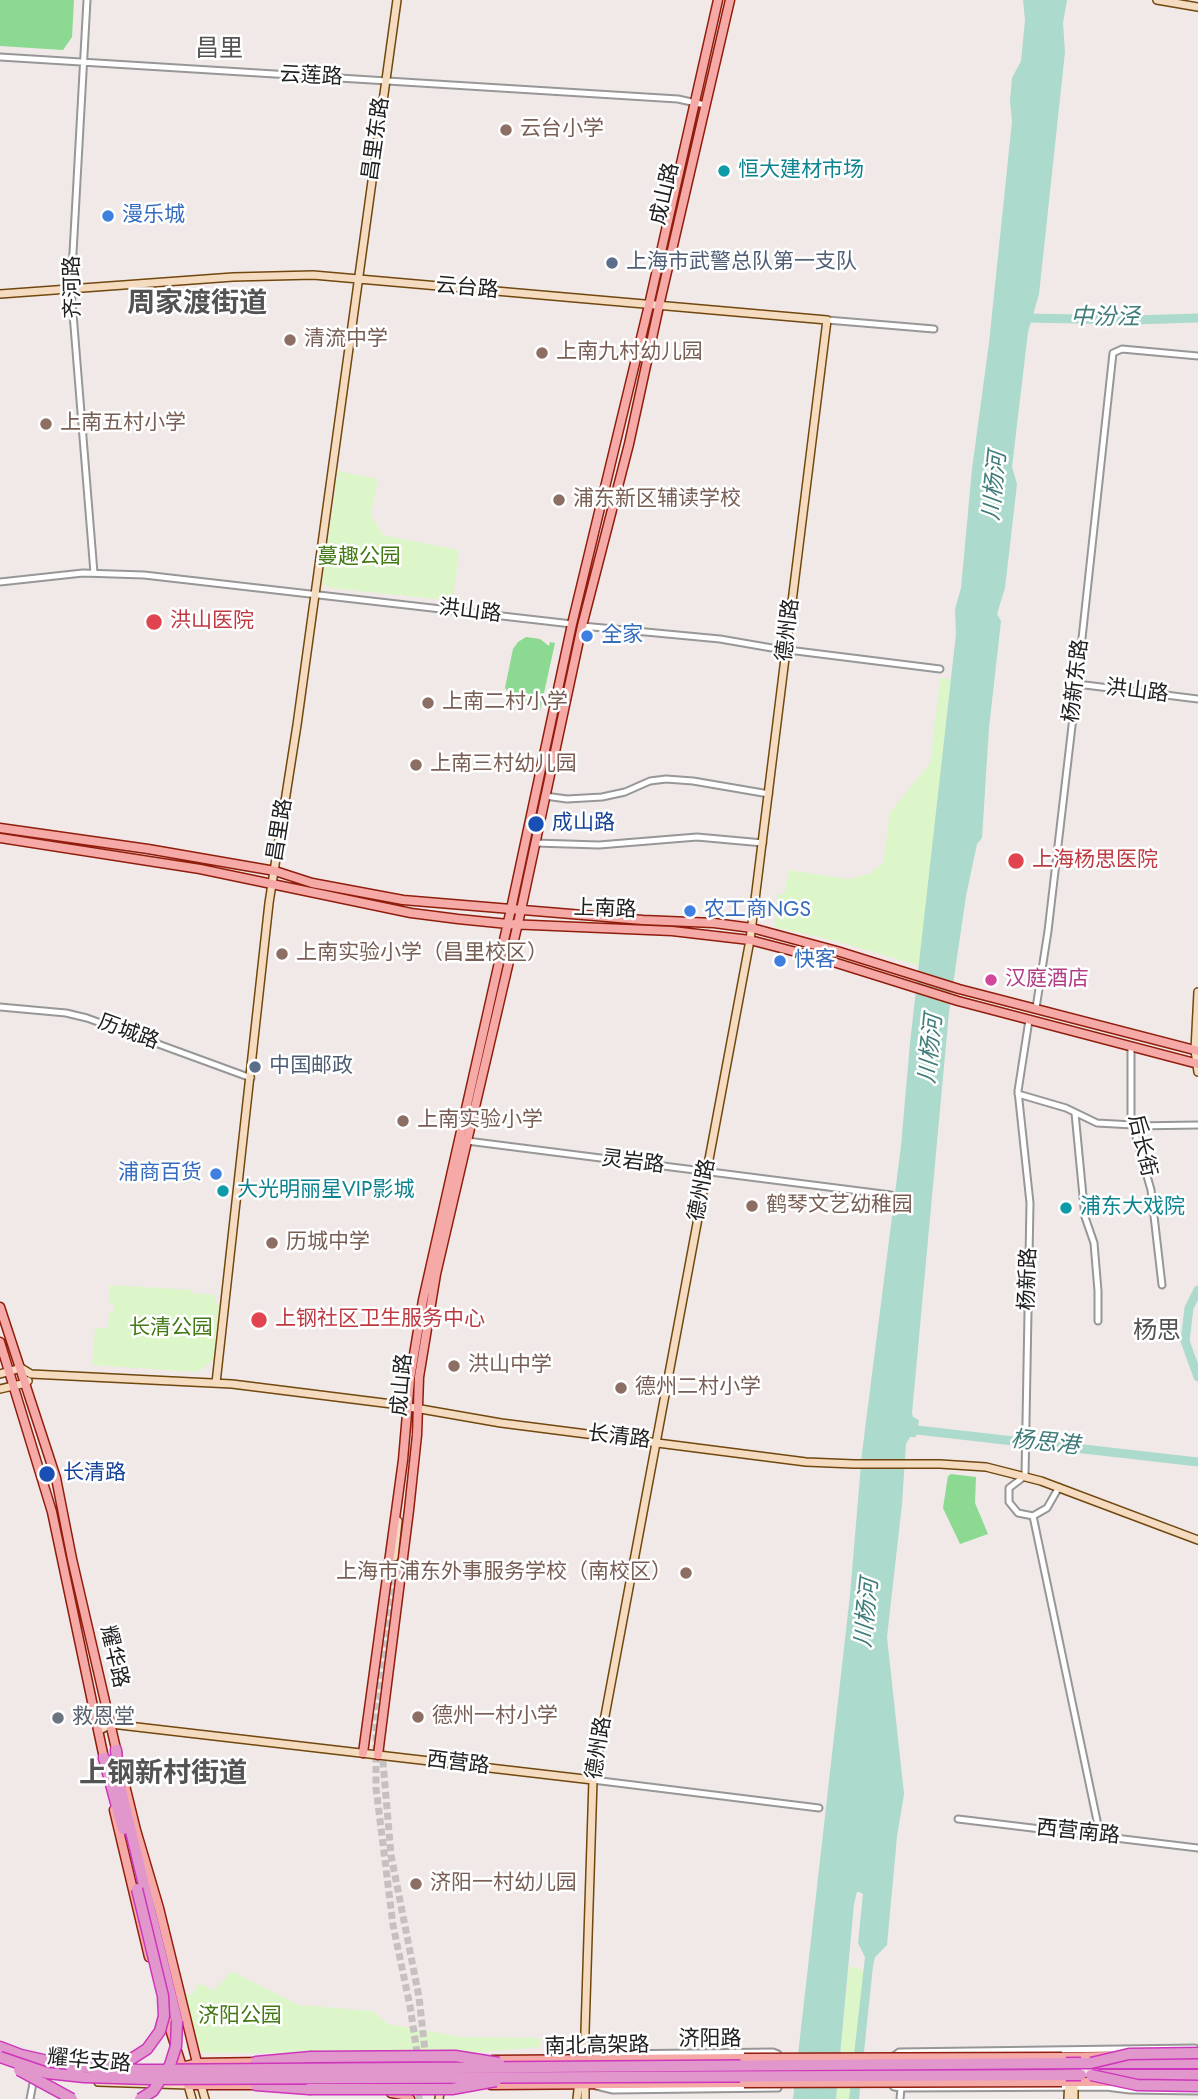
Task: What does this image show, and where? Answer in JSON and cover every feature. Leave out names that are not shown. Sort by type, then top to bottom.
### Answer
[{"type":"highway","points":[[70,2066],[101,2065],[133,2058],[154,2042],[163,2024],[163,1996],[119,1782],[116,1750]]},
{"type":"highway","points":[[104,1758],[177,2021],[176,2046],[170,2065],[153,2091],[140,2099]]},
{"type":"highway","name":"南北高架路","points":[[0,2045],[20,2055],[70,2066],[140,2070],[1198,2075]]},
{"type":"highway","points":[[1091,2063],[1129,2054],[1198,2052]]},
{"type":"highway","points":[[256,2062],[311,2057],[455,2056],[488,2061],[513,2072]]},
{"type":"highway","points":[[0,2059],[72,2099]]},
{"type":"highway","name":"南北高架路","points":[[0,2059],[47,2073],[148,2079],[1198,2063]]},
{"type":"highway","points":[[256,2085],[309,2089],[452,2089],[513,2072]]},
{"type":"highway","points":[[1091,2075],[1137,2085],[1198,2087]]},
{"type":"main road","name":"成山路","points":[[363,1753],[406,1429],[406,1406],[423,1300],[463,1141],[512,924],[535,843],[582,626],[629,444],[694,102],[718,0]]},
{"type":"main road","name":"成山路","points":[[516,909],[572,624],[730,0]]},
{"type":"main road","name":"上南路","points":[[0,828],[148,849],[275,871],[312,883],[403,900],[752,928],[960,989],[1196,1051]]},
{"type":"main road","name":"上南路","points":[[0,838],[127,856],[273,883],[411,913],[512,924],[672,931],[750,940],[1198,1067]]},
{"type":"main road","name":"成山路","points":[[378,1755],[409,1510],[422,1358],[463,1141]]},
{"type":"main road","name":"耀华路","points":[[0,1307],[56,1478],[116,1750],[198,2063],[201,2085]]},
{"type":"main road","name":"耀华路","points":[[0,1342],[52,1512],[116,1821],[143,1937],[188,2085]]},
{"type":"main road","name":"济阳路","points":[[181,2067],[198,2063],[256,2062],[1072,2057],[1198,2052]]},
{"type":"main road","name":"济阳路","points":[[188,2085],[618,2083],[1069,2084],[1198,2087]]},
{"type":"main road","points":[[256,2085],[308,2093],[396,2093],[410,2099]]},
{"type":"street","name":"齐河路","points":[[87,0],[71,289],[94,573]]},
{"type":"street","name":"昌里东路","points":[[358,278],[397,0]]},
{"type":"street","points":[[1157,0],[1198,7]]},
{"type":"street","name":"云莲路","points":[[0,57],[665,99],[705,105]]},
{"type":"street","name":"云台路","points":[[0,294],[284,274],[343,276],[934,329]]},
{"type":"street","name":"昌里路","points":[[216,1382],[273,883],[358,278]]},
{"type":"street","name":"德州路","points":[[585,2099],[582,2084],[593,1780],[752,928],[827,320]]},
{"type":"street","name":"杨新东路","points":[[1036,1008],[1048,931],[1113,353],[1119,349],[1198,356]]},
{"type":"street","name":"洪山路","points":[[0,582],[94,573],[144,575],[582,626],[720,639],[940,669]]},
{"type":"street","name":"洪山路","points":[[1077,684],[1198,699]]},
{"type":"street","points":[[545,796],[567,799],[602,797],[625,792],[650,781],[666,779],[769,794]]},
{"type":"street","points":[[535,843],[600,845],[697,837],[762,844]]},
{"type":"street","points":[[1198,992],[1198,1067]]},
{"type":"street","name":"历城路","points":[[0,1007],[87,1018],[251,1078]]},
{"type":"street","name":"杨新路","points":[[1025,1476],[1030,1203],[1018,1094],[1029,1020]]},
{"type":"street","name":"后长街","points":[[1131,1047],[1133,1126],[1151,1190],[1163,1286]]},
{"type":"street","points":[[1018,1094],[1066,1108],[1074,1114],[1105,1125],[1198,1125]]},
{"type":"street","points":[[1074,1114],[1085,1217],[1094,1243],[1098,1321]]},
{"type":"street","name":"灵岩路","points":[[463,1141],[891,1195]]},
{"type":"street","points":[[0,1374],[21,1368]]},
{"type":"street","name":"长清路","points":[[21,1368],[31,1374],[216,1382],[406,1406],[501,1423],[806,1462],[964,1465],[1025,1476],[1198,1540]]},
{"type":"street","points":[[0,1389],[26,1383],[31,1374]]},
{"type":"street","points":[[1025,1476],[1009,1488],[1009,1502],[1018,1513],[1033,1516],[1047,1508],[1059,1487]]},
{"type":"street","points":[[398,1492],[397,1557],[409,1510]]},
{"type":"street","points":[[1033,1516],[1100,1835]]},
{"type":"street","points":[[99,1731],[111,1724]]},
{"type":"street","name":"西营路","points":[[111,1724],[819,1808]]},
{"type":"street","name":"西营南路","points":[[958,1819],[1198,1848]]},
{"type":"street","name":"耀华支路","points":[[0,2045],[54,2061],[110,2067],[181,2067]]},
{"type":"street","points":[[582,2084],[613,2090],[778,2088],[778,2054],[773,2052],[613,2054],[583,2059]]},
{"type":"street","points":[[1198,2052],[899,2052],[891,2058],[890,2083],[901,2088],[1069,2084],[1154,2090],[1198,2087]]},
{"type":"street","points":[[1068,2099],[1072,2057]]},
{"type":"street","name":"耀华支路","points":[[0,2059],[34,2074],[75,2080],[188,2085]]},
{"type":"street","points":[[410,2099],[414,2085],[428,2060]]},
{"type":"street","points":[[428,2060],[441,2085],[440,2099]]},
{"type":"street","points":[[30,2099],[34,2074]]},
{"type":"street","name":"德州路","points":[[577,2099],[582,2084]]},
{"type":"street","points":[[1069,2084],[1074,2099]]},
{"type":"street","name":"耀华路","points":[[188,2085],[192,2099]]},
{"type":"street","name":"耀华路","points":[[201,2085],[205,2099]]},
{"type":"street","points":[[900,2099],[901,2088]]},
{"type":"street","points":[[720,2099],[721,2089]]},
{"type":"street","points":[[1154,2090],[1154,2099]]},
{"type":"green space","points":[[0,0],[74,0],[72,37],[63,50],[0,46]]},
{"type":"green space","name":"蔓趣公园","points":[[338,471],[378,479],[371,515],[383,535],[459,550],[453,601],[330,588],[322,583]]},
{"type":"green space","points":[[526,637],[540,639],[549,646],[550,642],[555,643],[540,711],[534,710],[536,700],[526,703],[518,701],[512,698],[505,688],[513,649]]},
{"type":"green space","points":[[940,678],[951,679],[920,966],[836,941],[774,927],[777,894],[784,894],[789,870],[848,879],[869,874],[883,863],[890,812],[930,763]]},
{"type":"green space","name":"长清公园","points":[[110,1285],[192,1290],[192,1293],[216,1295],[215,1304],[220,1305],[214,1359],[198,1372],[92,1365],[95,1328],[108,1328],[109,1312],[114,1312],[114,1304],[109,1303]]},
{"type":"green space","points":[[951,1474],[976,1477],[975,1503],[988,1534],[960,1544],[943,1508],[948,1476]]},
{"type":"green space","points":[[849,1966],[861,1969],[864,1975],[849,2099],[836,2099]]},
{"type":"green space","name":"济阳公园","points":[[232,1971],[298,2005],[373,2011],[388,2024],[461,2037],[541,2038],[540,2047],[466,2053],[203,2053],[195,2043],[182,1993],[192,1995],[199,1983],[214,1991]]},
{"type":"water","name":"川杨河","points":[[1023,0],[1067,0],[1063,23],[1065,52],[1039,294],[1028,332],[1012,467],[1017,484],[1005,588],[997,614],[1001,621],[989,728],[982,838],[977,844],[966,896],[949,1012],[912,1413],[913,1417],[919,1420],[916,1437],[910,1437],[906,1444],[887,1637],[904,1794],[897,1837],[887,1945],[875,1957],[873,1966],[859,2099],[849,2099],[865,1957],[858,1943],[863,1894],[857,1892],[836,2099],[793,2099],[850,1595],[862,1453],[901,1146],[956,634],[955,609],[961,588],[972,469],[989,343],[1012,121],[1012,78],[1021,61],[1025,20]]},
{"type":"waterway","name":"中汾泾","points":[[1025,318],[1198,318]]},
{"type":"waterway","name":"杨思港","points":[[1198,1290],[1189,1308],[1185,1341],[1198,1377]]},
{"type":"waterway","name":"杨思港","points":[[908,1429],[1198,1462]]},
{"type":"tunnel","points":[[394,1557],[376,1718],[376,1788],[393,1925],[418,2059]]},
{"type":"tunnel","points":[[382,1750],[391,1855],[419,1997],[426,2060]]},
{"type":"tunnel","points":[[419,2074],[419,2099]]},
{"type":"place","name":"云台小学","points":[[506,130]]},
{"type":"place","name":"恒大建材市场","points":[[724,171]]},
{"type":"place","name":"漫乐城","points":[[108,216]]},
{"type":"place","name":"上海市武警总队第一支队","points":[[612,263]]},
{"type":"place","name":"清流中学","points":[[290,340]]},
{"type":"place","name":"上南九村幼儿园","points":[[542,353]]},
{"type":"place","name":"上南五村小学","points":[[46,424]]},
{"type":"place","name":"浦东新区辅读学校","points":[[559,500]]},
{"type":"place","name":"洪山医院","points":[[154,622]]},
{"type":"place","name":"全家","points":[[587,636]]},
{"type":"place","name":"上南二村小学","points":[[428,703]]},
{"type":"place","name":"上南三村幼儿园","points":[[416,765]]},
{"type":"place","name":"成山路","points":[[536,824]]},
{"type":"place","name":"上海杨思医院","points":[[1016,861]]},
{"type":"place","name":"农工商NGS","points":[[690,911]]},
{"type":"place","name":"上南实验小学（昌里校区）","points":[[282,954]]},
{"type":"place","name":"快客","points":[[780,961]]},
{"type":"place","name":"汉庭酒店","points":[[991,980]]},
{"type":"place","name":"中国邮政","points":[[255,1067]]},
{"type":"place","name":"上南实验小学","points":[[403,1121]]},
{"type":"place","name":"浦商百货","points":[[216,1174]]},
{"type":"place","name":"大光明丽星VIP影城","points":[[223,1191]]},
{"type":"place","name":"鹤琴文艺幼稚园","points":[[752,1206]]},
{"type":"place","name":"浦东大戏院","points":[[1066,1208]]},
{"type":"place","name":"历城中学","points":[[272,1243]]},
{"type":"place","name":"上钢社区卫生服务中心","points":[[259,1320]]},
{"type":"place","name":"洪山中学","points":[[454,1366]]},
{"type":"place","name":"德州二村小学","points":[[621,1388]]},
{"type":"place","name":"长清路","points":[[47,1474]]},
{"type":"place","name":"上海市浦东外事服务学校（南校区）","points":[[686,1573]]},
{"type":"place","name":"德州一村小学","points":[[418,1717]]},
{"type":"place","name":"救恩堂","points":[[58,1718]]},
{"type":"place","name":"济阳一村幼儿园","points":[[416,1884]]},
{"type":"district","name":"昌里","points":[[219,50]]},
{"type":"district","name":"周家渡街道","points":[[197,305]]},
{"type":"district","name":"杨思","points":[[1157,1332]]},
{"type":"district","name":"上钢新村街道","points":[[163,1775]]}]
